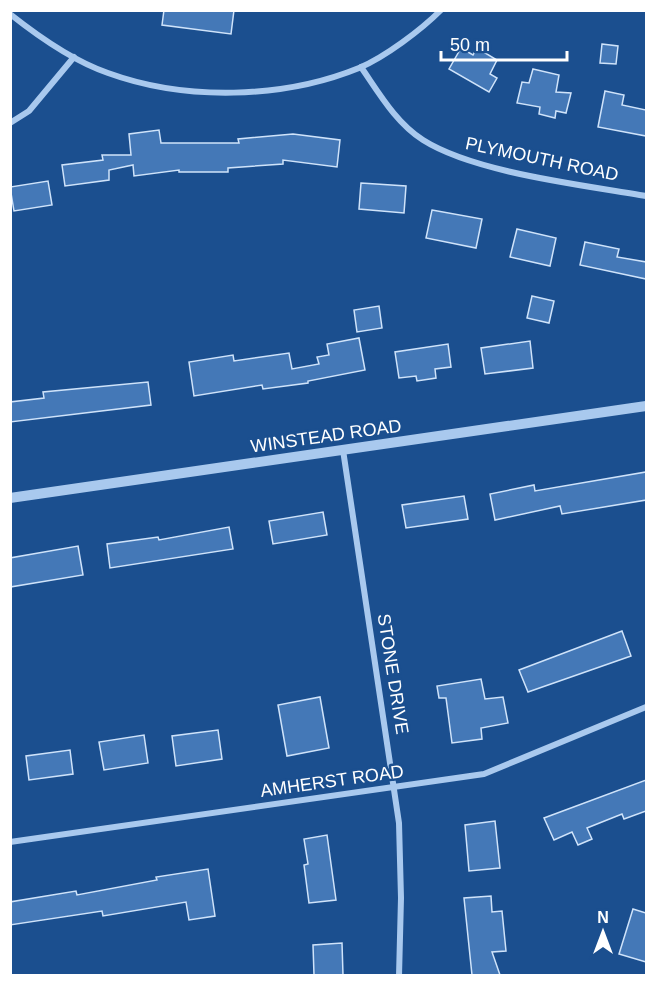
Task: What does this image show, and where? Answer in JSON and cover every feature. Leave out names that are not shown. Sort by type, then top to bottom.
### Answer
[{"type":"street","points":[[10,14],[74,57],[106,73],[146,85],[194,91],[275,88],[319,81],[361,67],[397,44],[441,10]]},
{"type":"street","points":[[10,123],[29,111],[74,57]]},
{"type":"street","name":"PLYMOUTH ROAD","points":[[361,67],[399,121],[423,140],[453,155],[498,168],[646,196]]},
{"type":"street","name":"WINSTEAD ROAD","points":[[10,498],[646,406]]},
{"type":"street","name":"STONE DRIVE","points":[[343,450],[395,787],[401,889],[399,975]]},
{"type":"street","name":"AMHERST ROAD","points":[[10,843],[484,774],[646,707]]},
{"type":"building","points":[[164,10],[234,10],[231,34],[162,25]]},
{"type":"building","points":[[602,44],[618,46],[616,64],[600,63]]},
{"type":"building","points":[[461,48],[473,55],[477,48],[497,60],[490,74],[497,78],[489,92],[449,69]]},
{"type":"building","points":[[533,69],[559,75],[556,92],[571,93],[566,113],[556,111],[555,118],[539,114],[540,107],[517,103],[522,82],[529,83]]},
{"type":"building","points":[[605,91],[624,95],[622,105],[646,110],[646,136],[598,127]]},
{"type":"building","points":[[159,130],[161,143],[239,143],[238,139],[293,134],[340,140],[337,167],[283,160],[283,164],[228,168],[228,172],[179,172],[179,170],[134,176],[133,165],[109,170],[109,180],[65,186],[62,165],[103,160],[102,155],[131,155],[129,134]]},
{"type":"building","points":[[48,181],[52,205],[14,211],[10,187]]},
{"type":"building","points":[[361,183],[406,186],[404,213],[359,209]]},
{"type":"building","points":[[432,210],[482,219],[476,248],[426,238]]},
{"type":"building","points":[[517,229],[556,238],[550,266],[510,257]]},
{"type":"building","points":[[585,242],[619,249],[617,257],[646,262],[646,279],[580,265]]},
{"type":"building","points":[[532,296],[554,301],[549,323],[527,318]]},
{"type":"building","points":[[379,306],[382,328],[357,332],[354,310]]},
{"type":"building","points":[[359,338],[365,370],[308,381],[308,383],[263,389],[262,385],[194,396],[189,362],[233,355],[234,361],[289,353],[292,369],[319,364],[317,357],[329,355],[327,344]]},
{"type":"building","points":[[530,341],[533,368],[485,374],[481,348]]},
{"type":"building","points":[[448,344],[451,367],[435,369],[436,378],[417,381],[416,376],[399,378],[395,352]]},
{"type":"building","points":[[148,382],[151,405],[10,422],[10,402],[44,398],[43,392]]},
{"type":"building","points":[[646,472],[646,500],[562,514],[560,506],[495,520],[490,494],[534,485],[535,491]]},
{"type":"building","points":[[464,496],[468,519],[406,528],[402,505]]},
{"type":"building","points":[[323,512],[327,535],[273,544],[269,521]]},
{"type":"building","points":[[229,527],[233,549],[110,568],[107,544],[158,537],[159,540]]},
{"type":"building","points":[[78,546],[83,575],[10,587],[10,558]]},
{"type":"building","points":[[622,631],[631,656],[528,692],[519,670]]},
{"type":"building","points":[[481,679],[485,699],[503,697],[508,723],[481,728],[482,739],[452,743],[446,698],[439,698],[437,686]]},
{"type":"building","points":[[320,697],[329,748],[287,756],[278,705]]},
{"type":"building","points":[[218,730],[222,759],[176,766],[172,736]]},
{"type":"building","points":[[144,735],[148,763],[104,770],[99,742]]},
{"type":"building","points":[[70,750],[73,774],[29,780],[26,756]]},
{"type":"building","points":[[646,780],[646,811],[624,819],[622,814],[587,828],[592,839],[578,845],[572,832],[554,840],[544,818]]},
{"type":"building","points":[[495,821],[500,868],[469,871],[465,825]]},
{"type":"building","points":[[327,835],[336,900],[309,903],[304,865],[308,864],[304,839]]},
{"type":"building","points":[[208,869],[215,916],[189,920],[186,902],[103,916],[102,911],[10,925],[10,902],[76,891],[77,895],[157,880],[156,877]]},
{"type":"building","points":[[491,896],[492,912],[502,911],[506,951],[492,952],[500,975],[472,975],[464,898]]},
{"type":"building","points":[[633,909],[646,913],[646,962],[619,954]]},
{"type":"building","points":[[342,943],[343,975],[314,975],[313,945]]}]
